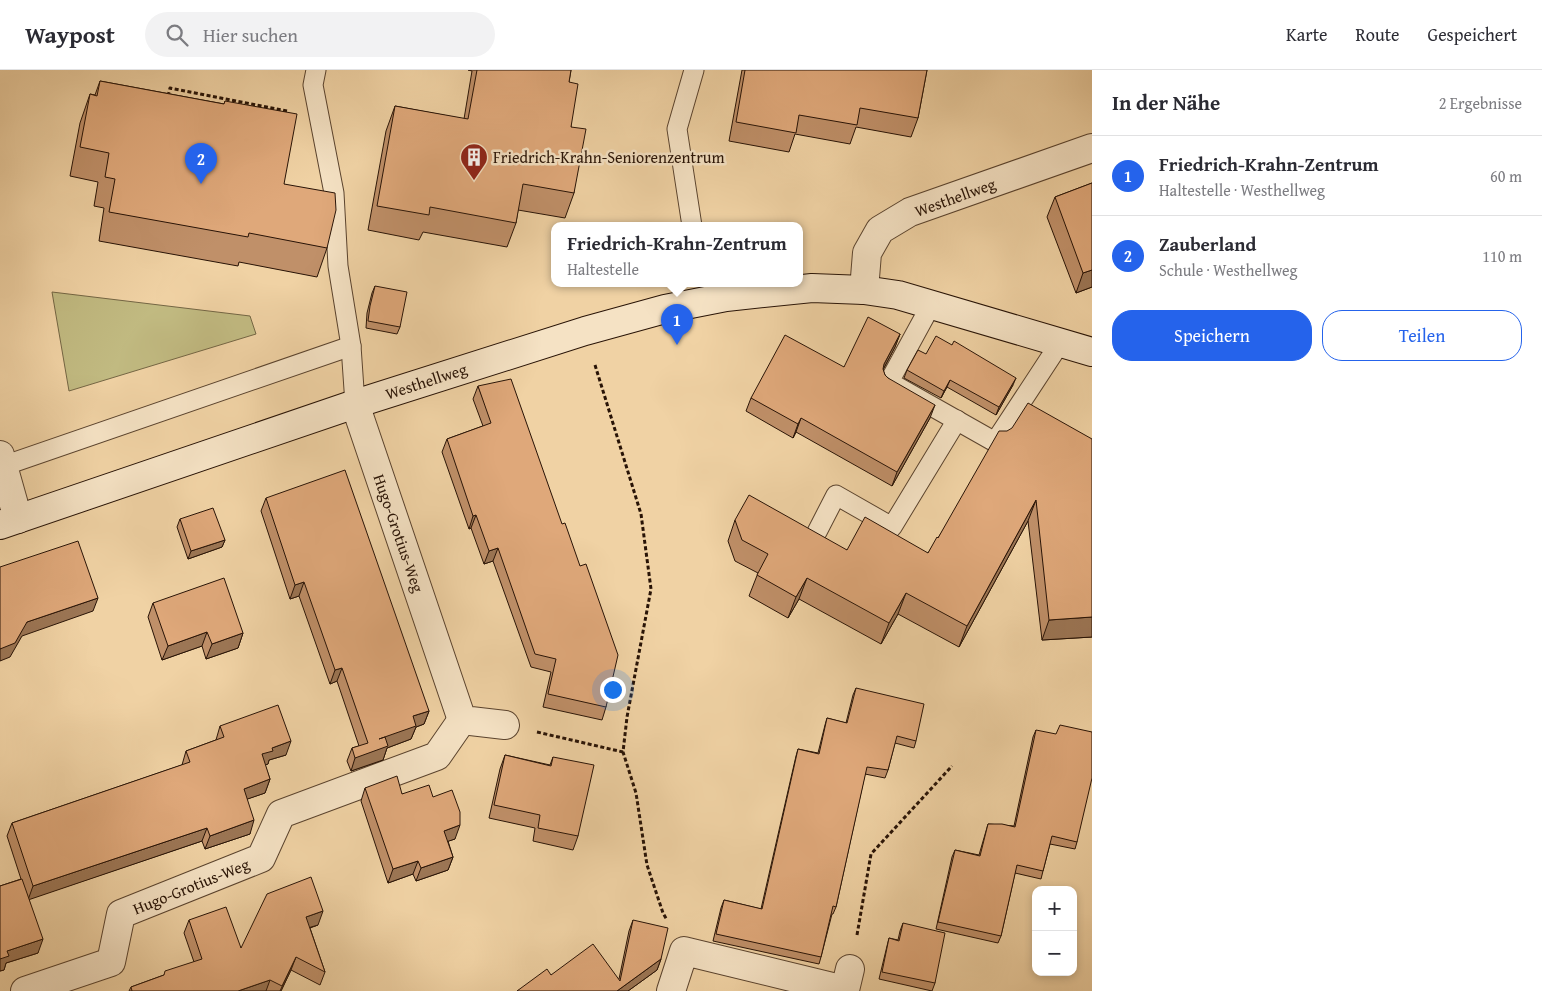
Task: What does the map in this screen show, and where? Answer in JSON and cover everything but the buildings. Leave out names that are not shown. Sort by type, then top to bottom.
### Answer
[{"type":"street","name":"Westhellweg","points":[[864,290],[867,253],[880,230],[910,212],[1092,148]]},
{"type":"street","name":"Westhellweg","points":[[9,522],[355,404],[723,290],[812,288],[864,290],[898,296],[1092,352]]},
{"type":"street","name":"Hugo-Grotius-Weg","points":[[26,991],[111,962],[121,914],[261,858],[281,814],[437,756],[462,720],[355,404]]},
{"type":"street","points":[[2,461],[9,522]]},
{"type":"street","points":[[462,720],[505,725]]},
{"type":"street","points":[[671,991],[684,951],[845,990],[850,969]]},
{"type":"lane","points":[[316,70],[313,84],[334,193],[338,266],[350,346],[355,404]]},
{"type":"lane","points":[[691,222],[677,129],[694,70]]},
{"type":"lane","points":[[931,305],[889,382],[995,442],[1060,343]]},
{"type":"lane","points":[[2,461],[350,346]]},
{"type":"lane","points":[[817,532],[836,495],[892,527],[956,420]]},
{"type":"path","points":[[166,104],[170,88],[319,117]]},
{"type":"path","points":[[586,331],[599,382],[641,514],[651,589],[627,717],[623,752],[636,793],[647,865],[663,914],[684,951]]},
{"type":"path","points":[[505,725],[623,752]]},
{"type":"path","points":[[850,969],[871,854],[952,766]]},
{"type":"shaded area","points":[[52,292],[250,316],[256,334],[69,391]]},
{"type":"place","name":"Friedrich-Krahn-Seniorenzentrum","points":[[474,181]]},
{"type":"place","name":"Zauberland","points":[[201,184]]},
{"type":"place","name":"Friedrich-Krahn-Zentrum","points":[[677,345]]}]
